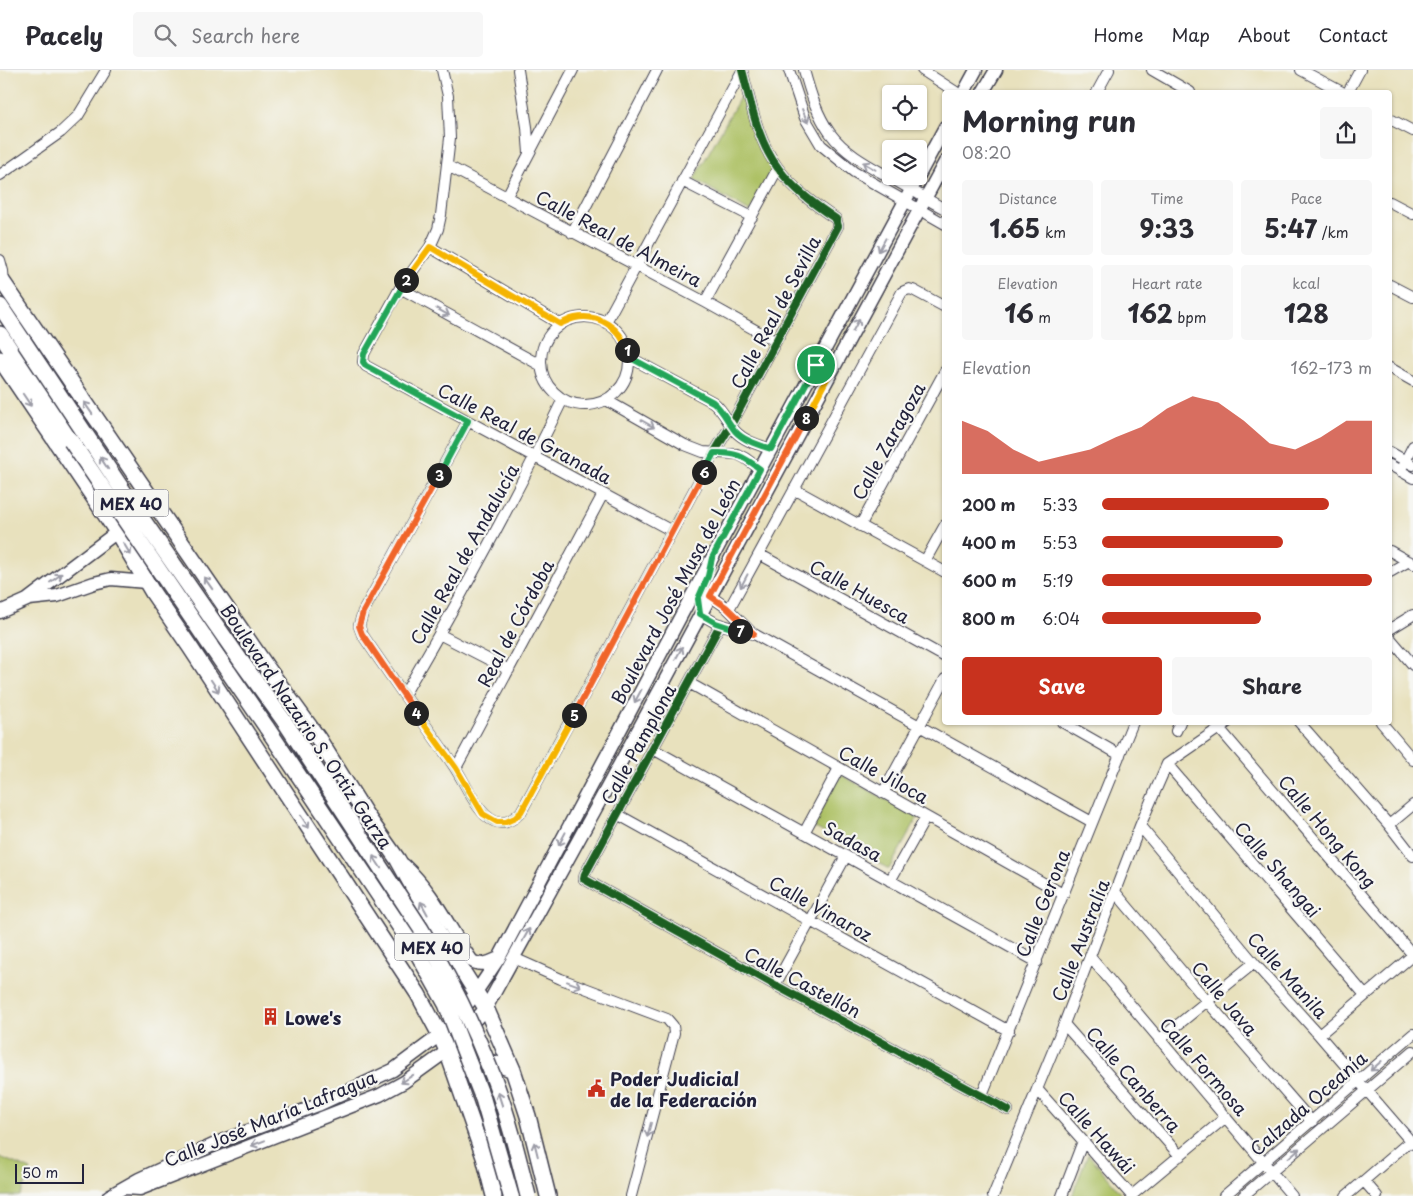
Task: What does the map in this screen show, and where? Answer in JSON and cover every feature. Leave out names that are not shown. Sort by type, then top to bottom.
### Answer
[{"type":"highway","points":[[1,285],[54,364],[66,377],[268,669],[318,738],[366,815],[398,860],[452,956],[486,1008],[512,1070],[528,1116],[548,1196]]},
{"type":"highway","name":"Boulevard Nazario S. Ortiz Garza","points":[[0,306],[136,510],[282,717],[421,929],[468,1016],[493,1076],[514,1140],[528,1196]]},
{"type":"highway","name":"Boulevard Nazario S. Ortiz Garza","points":[[0,334],[418,954],[442,996],[466,1052],[483,1099],[511,1196]]},
{"type":"highway","points":[[0,359],[117,532],[146,582],[418,994],[447,1051],[484,1158],[494,1196]]},
{"type":"highway","points":[[268,669],[282,717]]},
{"type":"highway","points":[[245,695],[266,764]]},
{"type":"highway","points":[[418,994],[435,992],[442,987],[452,973],[452,956]]},
{"type":"highway","points":[[455,1076],[461,1068],[474,1062],[498,1063],[512,1070]]},
{"type":"main road","points":[[965,90],[976,70]]},
{"type":"main road","points":[[984,90],[996,70]]},
{"type":"main road","name":"Boulevard José Musa de León","points":[[476,992],[499,958],[712,558],[942,133]]},
{"type":"main road","name":"Boulevard José Musa de León","points":[[486,1008],[942,167]]},
{"type":"main road","points":[[816,365],[827,362],[830,373]]},
{"type":"main road","points":[[0,612],[27,600],[117,532],[155,506]]},
{"type":"main road","points":[[700,614],[698,599],[708,576],[712,558]]},
{"type":"main road","points":[[27,600],[57,596],[94,583],[111,580],[146,582]]},
{"type":"main road","points":[[398,860],[422,882],[436,900],[475,964],[483,964],[499,958]]},
{"type":"main road","name":"Calle José María Lafragua","points":[[109,1196],[139,1179],[224,1140],[318,1105],[393,1070],[440,1035],[476,992]]},
{"type":"main road","name":"Calle José María Lafragua","points":[[125,1188],[140,1189],[380,1096],[447,1051],[486,1008]]},
{"type":"main road","points":[[318,1105],[338,1103],[355,1106]]},
{"type":"street","points":[[0,175],[61,132],[78,116],[106,70]]},
{"type":"street","points":[[442,70],[450,120],[448,166],[441,215],[438,229],[430,247],[400,288],[540,365]]},
{"type":"street","points":[[518,70],[527,127],[529,154]]},
{"type":"street","points":[[507,196],[573,70]]},
{"type":"street","points":[[572,233],[657,70]]},
{"type":"street","points":[[705,302],[778,168],[765,144],[756,120],[742,70]]},
{"type":"street","points":[[606,322],[742,70]]},
{"type":"street","points":[[788,70],[805,118],[821,145],[854,172],[942,222]]},
{"type":"street","points":[[804,70],[812,98],[822,119],[830,134],[842,147],[858,159],[942,207]]},
{"type":"street","points":[[922,70],[953,90]]},
{"type":"street","points":[[1098,90],[1109,70]]},
{"type":"street","points":[[1152,70],[1187,90]]},
{"type":"street","points":[[1301,70],[1338,90]]},
{"type":"street","points":[[1349,90],[1360,70]]},
{"type":"street","points":[[1392,120],[1413,131]]},
{"type":"street","name":"Calle Real de Almeira","points":[[448,166],[775,341]]},
{"type":"street","name":"Calle Real de Sevilla","points":[[456,768],[483,814],[497,822],[506,822],[515,818],[521,812],[714,453],[731,425],[839,223],[799,191],[778,168]]},
{"type":"street","points":[[682,180],[752,217]]},
{"type":"street","points":[[1392,203],[1413,214]]},
{"type":"street","points":[[430,247],[560,324]]},
{"type":"street","points":[[0,260],[1,285]]},
{"type":"street","points":[[1392,285],[1413,297]]},
{"type":"street","name":"Calle Real de Granada","points":[[400,288],[364,354],[363,362],[366,366],[672,531]]},
{"type":"street","points":[[729,609],[902,292],[909,289],[942,306]]},
{"type":"street","points":[[591,317],[606,322],[617,331],[625,343],[629,357],[627,374],[619,389],[606,400],[592,404],[577,404],[563,400],[552,391],[544,379],[540,365],[542,349],[548,335],[560,324],[575,318],[591,317]]},
{"type":"street","points":[[629,357],[713,402],[725,414],[731,425],[742,437],[771,449]]},
{"type":"street","points":[[1392,369],[1413,381]]},
{"type":"street","name":"Calle Zaragoza","points":[[860,526],[942,376]]},
{"type":"street","name":"Calle Real de Andalucía","points":[[404,696],[535,456],[563,400]]},
{"type":"street","points":[[606,400],[695,450],[737,454],[760,469]]},
{"type":"street","points":[[456,768],[404,696],[362,634],[359,626],[363,612],[468,421]]},
{"type":"street","points":[[1400,471],[1409,463],[1413,446]]},
{"type":"street","points":[[1392,453],[1409,463]]},
{"type":"street","points":[[1392,466],[1413,478]]},
{"type":"street","points":[[794,489],[942,570]]},
{"type":"street","name":"Real de Córdoba","points":[[456,768],[603,494]]},
{"type":"street","points":[[925,561],[942,530]]},
{"type":"street","points":[[1392,552],[1411,563]]},
{"type":"street","name":"Calle Huesca","points":[[759,554],[942,655]]},
{"type":"street","points":[[1392,571],[1411,563]]},
{"type":"street","points":[[710,596],[729,609],[754,634]]},
{"type":"street","points":[[700,614],[720,625],[754,634],[1092,822]]},
{"type":"street","points":[[1392,628],[1413,615]]},
{"type":"street","name":"Calle Pamplona","points":[[584,879],[617,814],[720,625]]},
{"type":"street","points":[[439,634],[508,670]]},
{"type":"street","points":[[1392,640],[1413,665]]},
{"type":"street","name":"Calle Jiloca","points":[[689,683],[1063,894]]},
{"type":"street","points":[[883,793],[942,684]]},
{"type":"street","points":[[1067,725],[1120,755]]},
{"type":"street","name":"Calle Gerona","points":[[982,1096],[1133,725]]},
{"type":"street","points":[[1167,764],[1224,725]]},
{"type":"street","points":[[1302,725],[1389,825],[1413,856]]},
{"type":"street","points":[[1384,725],[1413,760]]},
{"type":"street","name":"Calle Hong Kong","points":[[1219,728],[1413,955]]},
{"type":"street","name":"Sadasa","points":[[653,749],[1036,962]]},
{"type":"street","name":"Calle Australia","points":[[993,1196],[1091,958],[1140,826],[1167,764]]},
{"type":"street","name":"Calle Shangai","points":[[1167,764],[1365,996]]},
{"type":"street","points":[[804,833],[839,768]]},
{"type":"street","points":[[1389,825],[1413,805]]},
{"type":"street","name":"Calle Vinaroz","points":[[617,814],[1009,1031]]},
{"type":"street","points":[[890,881],[926,817]]},
{"type":"street","name":"Calle Manila","points":[[1140,826],[1254,963],[1319,1035],[1411,1143]]},
{"type":"street","points":[[776,985],[846,856]]},
{"type":"street","name":"Calle Castellón","points":[[584,879],[1008,1110]]},
{"type":"street","name":"Calle Java","points":[[1116,893],[1312,1122]]},
{"type":"street","points":[[1319,1035],[1413,955]]},
{"type":"street","points":[[514,958],[561,979],[667,1019],[672,1026],[674,1033],[631,1196]]},
{"type":"street","name":"Calle Formosa","points":[[1091,958],[1292,1196]]},
{"type":"street","points":[[1159,1040],[1254,963]]},
{"type":"street","name":"Calle Canberra","points":[[1064,1024],[1180,1156]]},
{"type":"street","name":"Calzada Oceanía","points":[[1224,1196],[1413,1034]]},
{"type":"street","name":"Calzada Oceanía","points":[[1243,1196],[1413,1051]]},
{"type":"street","name":"Calle Hawái","points":[[1037,1089],[1132,1196]]},
{"type":"street","points":[[1132,1196],[1226,1117]]},
{"type":"street","points":[[1062,1196],[1083,1141]]},
{"type":"street","points":[[1346,1196],[1411,1143]]},
{"type":"street","points":[[1364,1181],[1377,1196]]},
{"type":"green space","points":[[743,92],[759,148],[774,168],[750,212],[694,179]]},
{"type":"green space","points":[[841,775],[918,817],[889,869],[812,826]]},
{"type":"green space","points":[[1088,1154],[1121,1193],[1118,1196],[1072,1196]]},
{"type":"green space","points":[[0,1157],[31,1170],[20,1196],[0,1196]]},
{"type":"cycle path","points":[[468,421],[363,612],[359,626],[373,651],[454,766],[482,812],[494,821],[501,823],[512,819],[521,812],[838,226],[836,219],[790,183],[771,157],[760,133],[742,70]]},
{"type":"cycle path","points":[[720,625],[584,879],[775,985],[1008,1110]]},
{"type":"place","name":"Lowe's","points":[[271,1017]]},
{"type":"place","name":"Poder Judicial de la Federación","points":[[596,1088]]},
{"type":"route","points":[[430,247],[560,324],[575,318],[591,317],[606,322],[617,331],[625,343],[629,357],[713,402],[725,414],[736,432],[742,437],[750,442],[771,449],[816,365],[827,362],[830,373],[710,596],[726,607],[754,634],[716,623],[700,614],[698,608],[698,599],[708,576],[712,558],[760,469],[737,454],[728,452],[714,453],[521,812],[515,818],[506,822],[497,822],[488,818],[483,814],[456,768],[362,634],[359,626],[363,612],[468,421],[366,366],[363,362],[364,354],[400,288],[430,247]]}]
